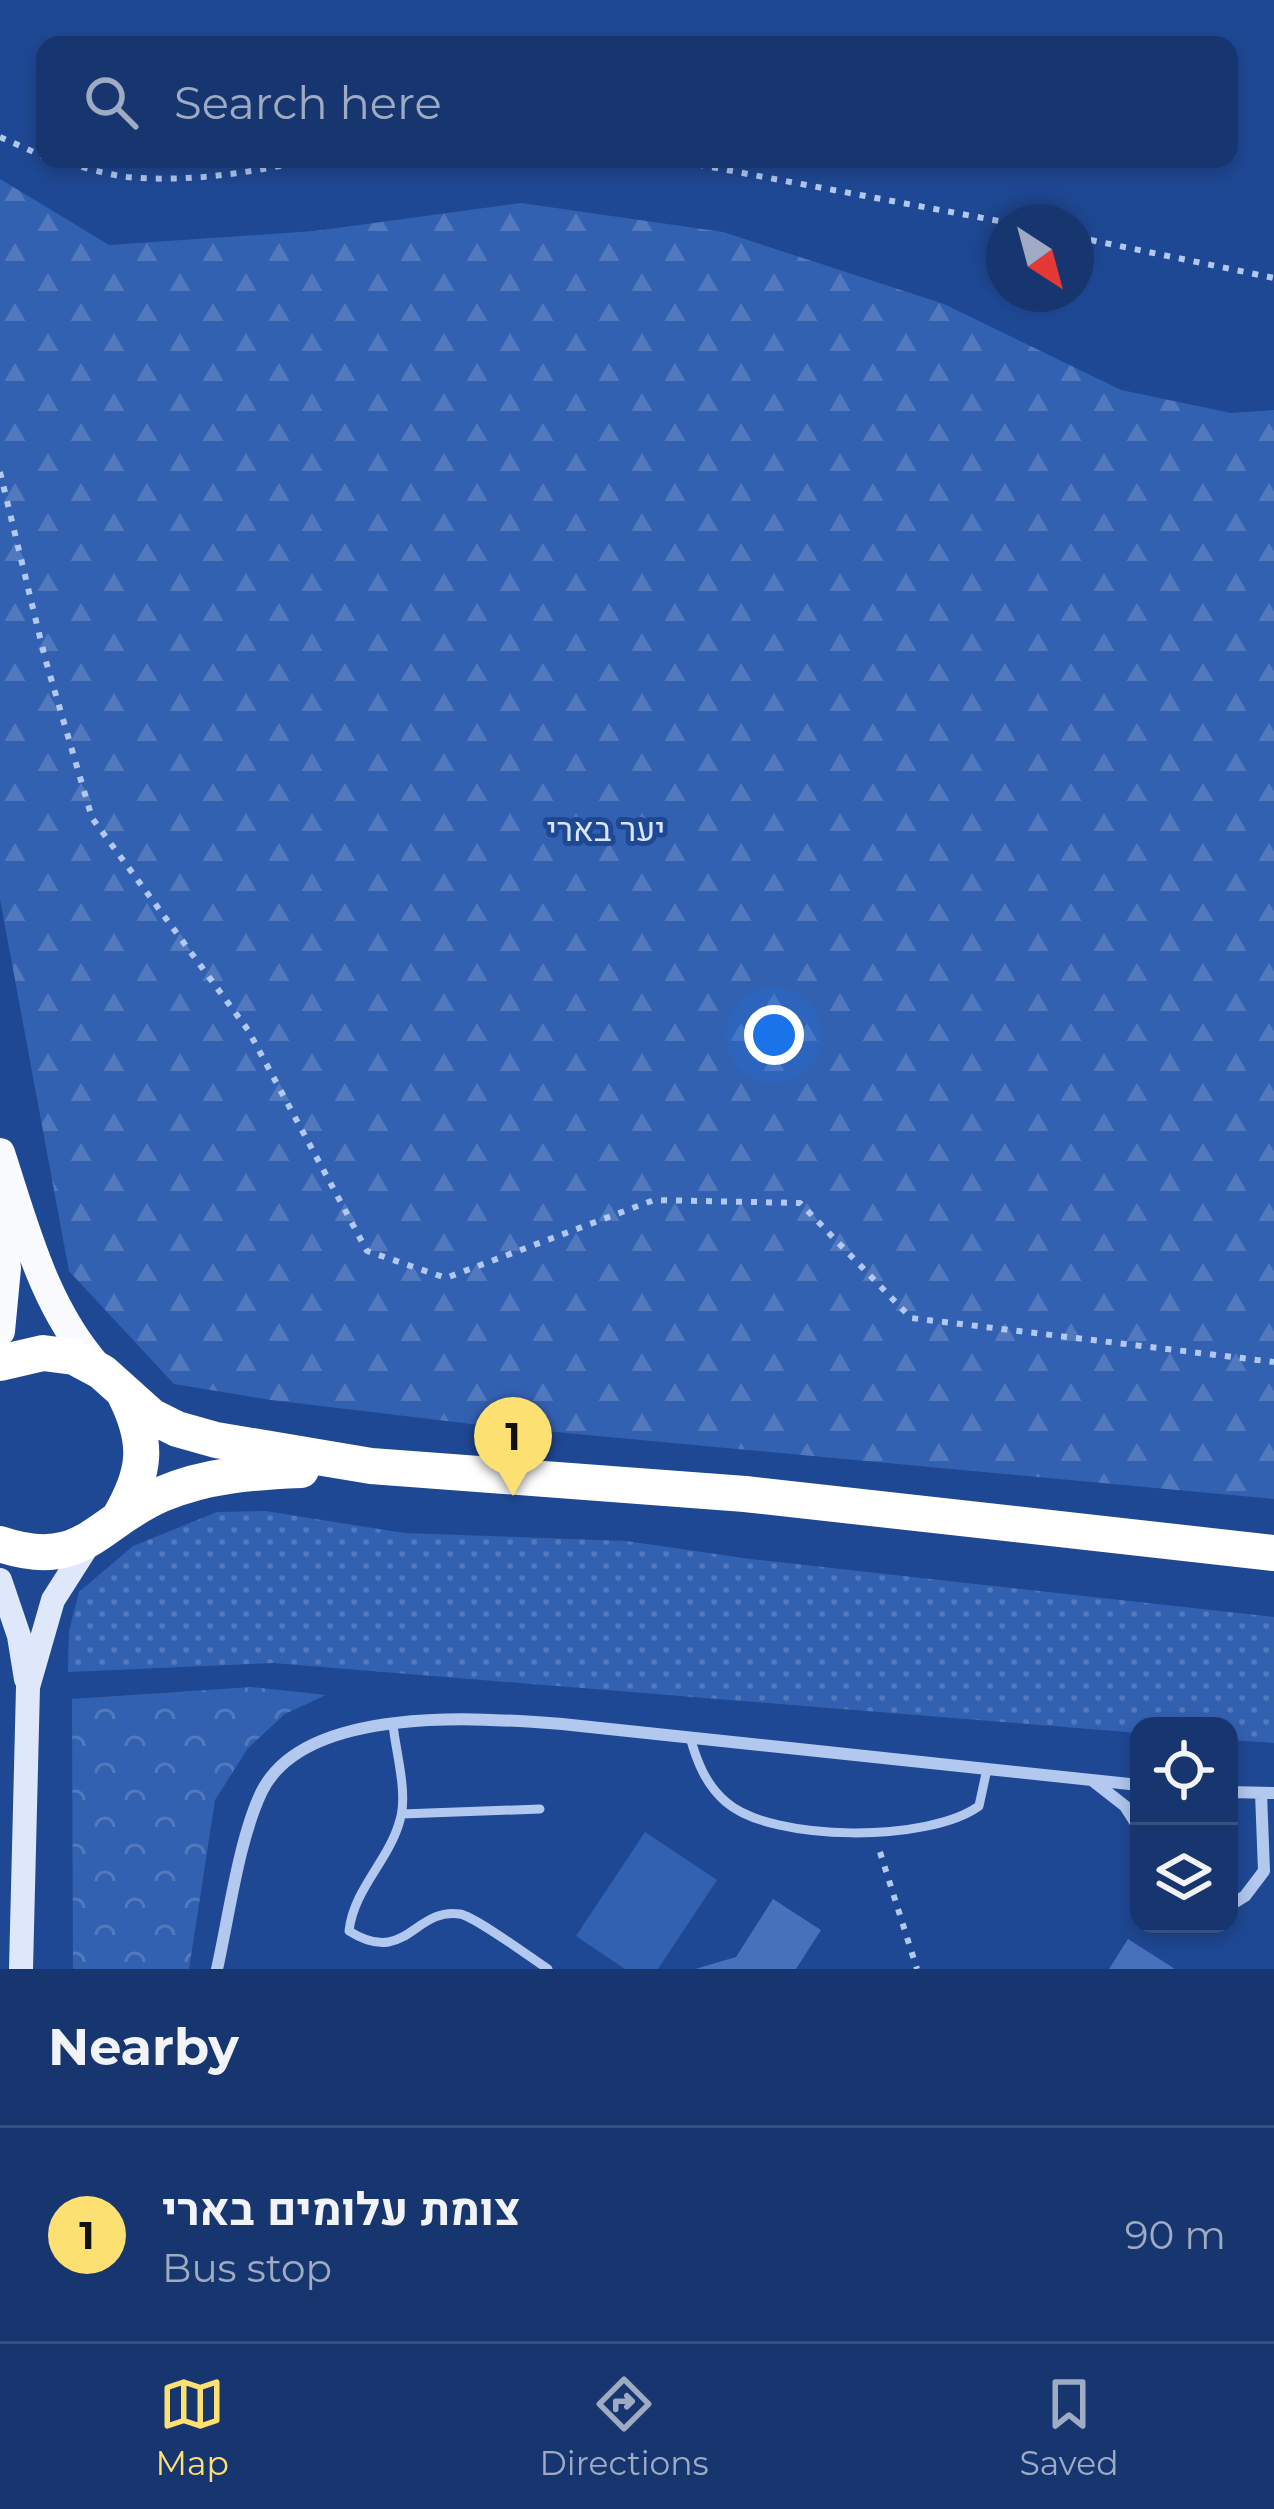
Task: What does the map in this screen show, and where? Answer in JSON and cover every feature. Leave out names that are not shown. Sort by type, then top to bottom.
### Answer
[{"type":"highway","points":[[0,1363],[43,1352],[74,1358],[114,1383],[151,1415],[196,1435],[371,1466],[745,1494],[1274,1553]]},
{"type":"highway","points":[[105,1529],[136,1488],[143,1454],[139,1423],[114,1383]]},
{"type":"highway","points":[[0,1544],[26,1552],[60,1552],[160,1495],[234,1474],[371,1466]]},
{"type":"main road","points":[[0,1153],[46,1289],[79,1346],[114,1383]]},
{"type":"main road","points":[[0,1208],[6,1268],[0,1331]]},
{"type":"street","points":[[28,1687],[53,1600],[66,1575],[105,1529]]},
{"type":"street","points":[[0,1580],[19,1636],[28,1687],[21,1969]]},
{"type":"street","points":[[218,1969],[252,1816],[264,1786],[315,1742],[354,1730],[491,1719],[1130,1784]]},
{"type":"street","points":[[1092,1780],[1125,1807],[1137,1825]]},
{"type":"street","points":[[1238,1792],[1268,1793],[1264,1871],[1238,1900]]},
{"type":"lane","points":[[393,1725],[402,1814],[395,1835],[352,1906],[349,1931],[368,1943],[394,1943],[437,1918],[462,1914],[548,1969]]},
{"type":"lane","points":[[690,1737],[699,1767],[726,1802],[749,1816],[778,1824],[873,1831],[964,1817],[979,1806],[986,1768]]},
{"type":"lane","points":[[402,1814],[540,1809]]},
{"type":"path","points":[[0,137],[36,152]]},
{"type":"path","points":[[89,168],[125,177],[194,178],[272,168]]},
{"type":"path","points":[[716,168],[986,219]]},
{"type":"path","points":[[1094,241],[1274,278]]},
{"type":"path","points":[[0,472],[45,658],[92,818],[248,1030],[367,1251],[446,1278],[654,1200],[800,1203],[911,1318],[1274,1362]]},
{"type":"path","points":[[873,1831],[917,1969]]},
{"type":"green space","name":"יער בארי","points":[[0,179],[109,245],[315,231],[521,203],[723,232],[944,304],[1121,390],[1231,413],[1274,410],[1274,1499],[480,1425],[174,1384],[69,1271],[0,899]]},
{"type":"green space","points":[[265,1511],[404,1533],[626,1541],[1274,1617],[1274,1743],[1238,1741],[1238,1717],[1130,1717],[1130,1732],[273,1663],[68,1672],[69,1631],[79,1592],[133,1546],[217,1512]]},
{"type":"green space","points":[[252,1687],[326,1695],[285,1714],[248,1748],[215,1800],[189,1969],[73,1969],[72,1699]]},
{"type":"green space","points":[[645,1832],[717,1880],[658,1969],[625,1969],[576,1936]]},
{"type":"building","points":[[773,1899],[821,1930],[796,1969],[695,1969],[736,1957]]},
{"type":"building","points":[[1128,1939],[1175,1969],[1109,1969]]},
{"type":"place","name":"צומת עלומים בארי","points":[[513,1496]]}]
